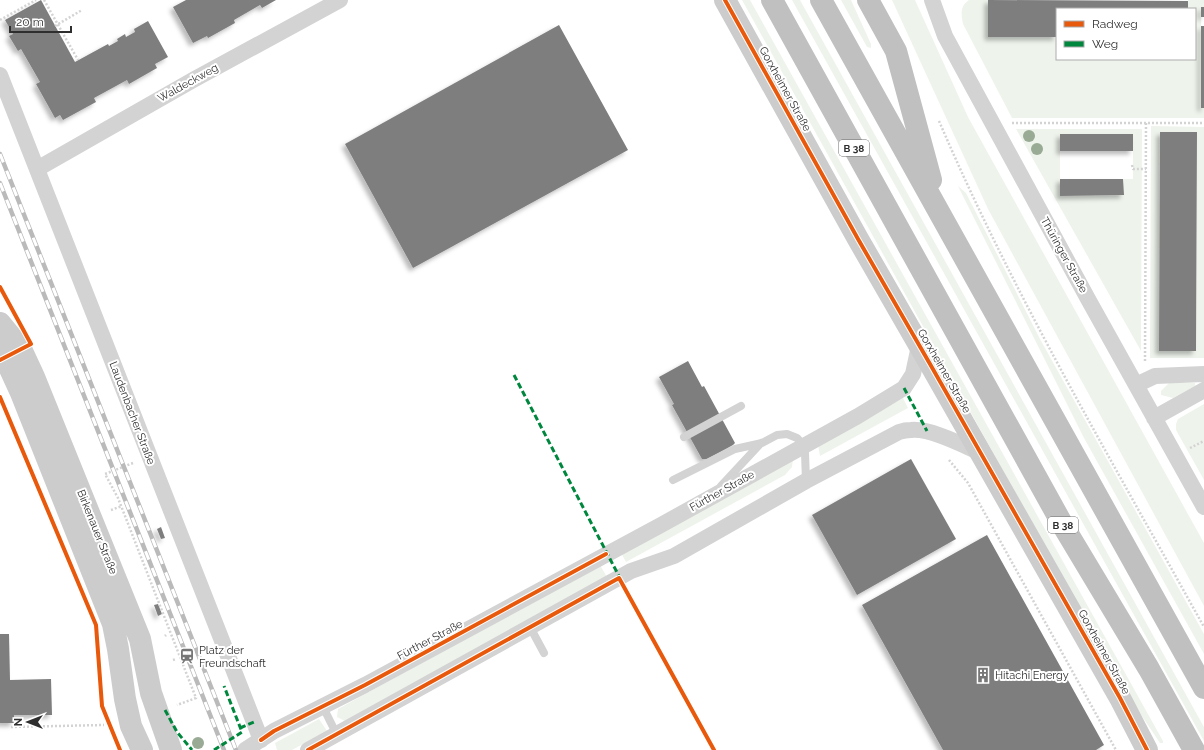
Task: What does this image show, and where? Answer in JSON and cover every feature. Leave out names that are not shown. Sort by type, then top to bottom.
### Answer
[{"type":"highway","name":"B 38","points":[[772,0],[1065,529],[1150,669],[1194,750]]},
{"type":"highway","points":[[821,0],[1204,688]]},
{"type":"highway","points":[[868,0],[896,51],[940,214]]},
{"type":"street","name":"Waldeckweg","points":[[37,169],[193,80],[340,0]]},
{"type":"street","name":"Gorxheimer Straße","points":[[725,0],[858,239],[981,453],[1148,750]]},
{"type":"street","name":"Thüringer Straße","points":[[932,0],[945,36],[1140,383],[1154,418],[1204,507]]},
{"type":"street","name":"Laudenbacher Straße","points":[[0,75],[263,745]]},
{"type":"street","name":"Birkenauer Straße","points":[[0,323],[21,349],[34,377],[140,639],[151,693],[171,750]]},
{"type":"street","name":"Fürther Straße","points":[[245,750],[263,745],[274,731],[323,707],[710,498],[858,416],[904,388],[913,374],[919,346]]},
{"type":"street","name":"Birkenauer Straße","points":[[0,347],[21,393],[113,624],[125,699],[131,726],[142,750]]},
{"type":"street","points":[[1140,383],[1155,376],[1204,374]]},
{"type":"street","points":[[1154,418],[1204,390]]},
{"type":"street","points":[[308,750],[631,571],[674,556],[806,481],[898,432],[912,429],[927,432],[952,440],[981,453]]},
{"type":"lane","points":[[684,437],[741,406]]},
{"type":"lane","points":[[673,480],[735,449],[762,443],[777,435],[787,434],[797,438],[804,446],[806,481]]},
{"type":"lane","points":[[710,498],[762,443]]},
{"type":"lane","points":[[530,627],[544,653]]},
{"type":"lane","points":[[323,707],[333,727],[338,733]]},
{"type":"path","points":[[0,20],[36,0]]},
{"type":"path","points":[[44,0],[56,25],[78,60]]},
{"type":"path","points":[[56,25],[82,10]]},
{"type":"path","points":[[938,120],[967,186],[1043,338],[1204,627]]},
{"type":"path","points":[[1010,123],[1204,123]]},
{"type":"path","points":[[1140,383],[1146,123]]},
{"type":"path","points":[[1132,165],[1133,170],[1146,170]]},
{"type":"path","points":[[927,432],[968,483],[1116,750]]},
{"type":"path","points":[[133,463],[105,474],[118,498],[196,698],[171,707]]},
{"type":"path","points":[[11,727],[104,725]]},
{"type":"shaded area","points":[[742,0],[750,0],[1163,743],[1160,743],[1127,694]]},
{"type":"shaded area","points":[[792,0],[800,0],[1204,727],[1204,741]]},
{"type":"shaded area","points":[[841,0],[851,0],[871,44],[871,48],[867,47]]},
{"type":"shaded area","points":[[892,0],[915,0],[968,117],[1204,543],[1204,606],[988,209]]},
{"type":"shaded area","points":[[969,0],[988,0],[988,37],[1056,37],[1056,60],[1196,60],[1196,8],[1188,8],[1188,0],[1204,0],[1204,7],[1201,7],[1201,108],[1204,108],[1204,118],[1012,118],[963,24],[962,10],[964,5]]},
{"type":"shaded area","points":[[1151,126],[1204,127],[1204,358],[1150,358]],"holes":[[[1160,132],[1197,133],[1196,351],[1159,351]]]},
{"type":"shaded area","points":[[1016,129],[1142,129],[1141,351]],"holes":[[[1060,134],[1133,134],[1133,179],[1123,179],[1123,195],[1060,196]]]},
{"type":"shaded area","points":[[958,186],[966,193],[1040,339],[1204,634],[1204,654],[1084,438]]},
{"type":"shaded area","points":[[1169,383],[1195,383],[1195,386],[1173,398],[1161,395],[1161,391]]},
{"type":"shaded area","points":[[903,398],[908,408],[820,456],[818,445]]},
{"type":"shaded area","points":[[1204,404],[1204,480],[1176,430],[1176,424],[1178,419]]},
{"type":"shaded area","points":[[793,459],[792,467],[785,475],[626,562],[621,553]]},
{"type":"shaded area","points":[[600,565],[607,577],[345,721],[337,717],[338,709]]},
{"type":"shaded area","points":[[319,719],[327,731],[292,750],[277,750],[275,743]]},
{"type":"building","points":[[41,0],[75,62],[108,44],[109,46],[118,41],[117,39],[125,34],[126,37],[135,32],[134,29],[148,21],[168,57],[155,64],[157,68],[129,84],[127,80],[94,98],[96,102],[63,120],[60,115],[55,118],[36,84],[40,82],[21,49],[18,51],[9,36],[13,34],[5,20]]},
{"type":"building","points":[[186,0],[276,0],[262,8],[260,5],[234,20],[235,23],[208,38],[207,36],[193,43],[173,7]]},
{"type":"building","points":[[988,0],[1188,1],[1188,8],[1056,8],[1056,37],[988,37]]},
{"type":"building","points":[[1201,7],[1204,7],[1204,17],[1201,17]]},
{"type":"building","points":[[559,25],[628,150],[413,268],[345,144]]},
{"type":"building","points":[[1201,26],[1204,26],[1204,108],[1201,108]]},
{"type":"building","points":[[1160,132],[1197,132],[1196,351],[1159,351]]},
{"type":"building","points":[[1060,134],[1133,134],[1133,151],[1060,151]]},
{"type":"building","points":[[1060,179],[1123,179],[1124,195],[1060,196]]},
{"type":"building","points":[[688,361],[702,387],[704,386],[735,443],[707,459],[702,459],[672,405],[674,404],[659,377]]},
{"type":"building","points":[[911,459],[956,539],[857,595],[812,515]]},
{"type":"building","points":[[161,527],[165,538],[161,539],[157,529]]},
{"type":"building","name":"Hitachi Energy","points":[[987,535],[1104,745],[1096,750],[943,750],[862,605]]},
{"type":"building","points":[[158,604],[162,614],[158,616],[154,605]]},
{"type":"building","points":[[0,634],[9,634],[10,680],[51,679],[52,715],[14,715],[14,723],[0,723]]},
{"type":"railway","points":[[0,154],[236,750]]},
{"type":"railway","points":[[0,183],[224,750]]},
{"type":"marked path","points":[[514,375],[621,580]]},
{"type":"marked path","points":[[904,388],[927,431]]},
{"type":"marked path","points":[[214,750],[242,732],[224,686]]},
{"type":"marked path","points":[[165,710],[177,732],[192,750]]},
{"type":"marked path","points":[[240,728],[254,722]]},
{"type":"cycle path","points":[[725,0],[858,239],[1120,698],[1147,750]]},
{"type":"cycle path","points":[[0,287],[31,344],[0,360]]},
{"type":"cycle path","points":[[0,397],[96,625],[102,706],[120,750]]},
{"type":"cycle path","points":[[261,740],[274,731],[365,685],[606,554]]},
{"type":"cycle path","points":[[308,750],[619,578],[714,750]]},
{"type":"place","name":"Platz der Freundschaft","points":[[187,656]]},
{"type":"place","name":"Hitachi Energy","points":[[983,675]]}]
